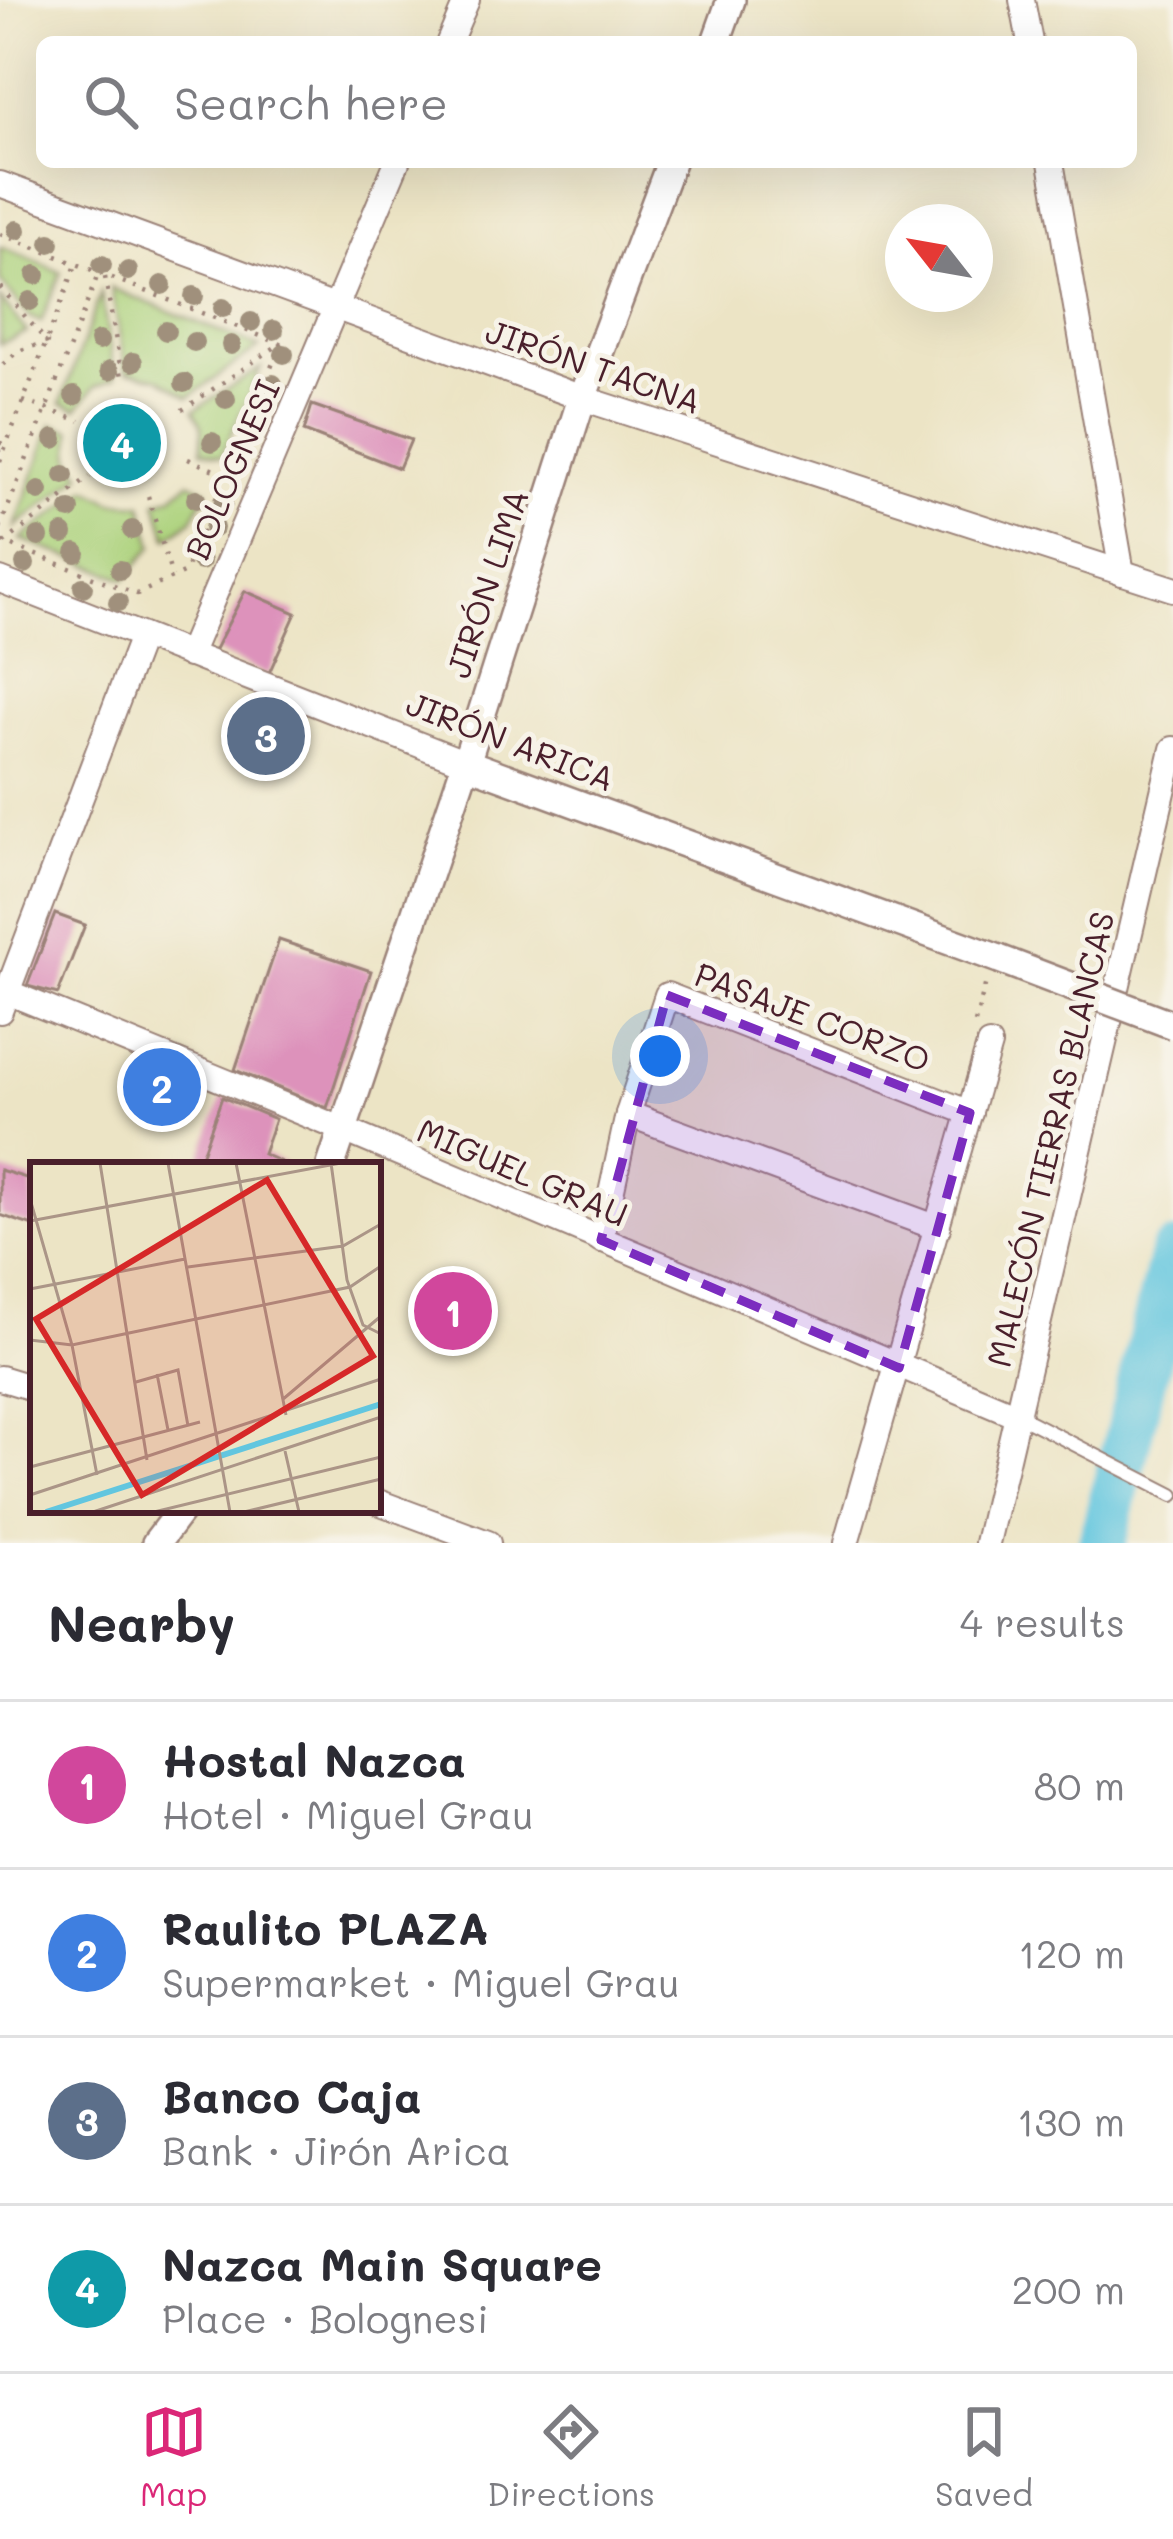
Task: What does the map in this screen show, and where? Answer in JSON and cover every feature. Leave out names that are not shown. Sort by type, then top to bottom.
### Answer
[{"type":"street","points":[[452,36],[467,0]]},
{"type":"street","points":[[718,36],[731,0]]},
{"type":"street","points":[[1022,0],[1029,36]]},
{"type":"street","name":"BOLOGNESI","points":[[189,655],[394,168]]},
{"type":"street","name":"JIRÓN LIMA","points":[[332,1162],[582,398],[668,168]]},
{"type":"street","points":[[1052,168],[1122,573]]},
{"type":"street","name":"JIRÓN TACNA","points":[[0,184],[582,398],[1173,589]]},
{"type":"street","name":"JIRÓN ARICA","points":[[0,580],[466,763],[1173,1025]]},
{"type":"street","points":[[2,997],[142,636]]},
{"type":"street","name":"MALECÓN TIERRAS BLANCAS","points":[[987,1543],[1173,749]]},
{"type":"street","name":"PASAJE CORZO","points":[[601,1240],[628,1114],[668,995],[970,1113]]},
{"type":"street","name":"MIGUEL GRAU","points":[[2,997],[344,1130],[1019,1416]]},
{"type":"street","points":[[846,1543],[970,1113],[980,1042]]},
{"type":"street","points":[[628,1114],[938,1228]]},
{"type":"street","points":[[0,1378],[30,1387]]},
{"type":"street","points":[[381,1503],[488,1543]]},
{"type":"street","points":[[156,1543],[180,1513]]},
{"type":"lane","points":[[1019,1416],[1173,1495]]},
{"type":"path","points":[[0,234],[281,344]]},
{"type":"path","points":[[0,461],[77,264]]},
{"type":"path","points":[[102,274],[123,383]]},
{"type":"path","points":[[0,527],[102,274]]},
{"type":"path","points":[[0,287],[46,342]]},
{"type":"path","points":[[0,368],[18,351],[46,342]]},
{"type":"path","points":[[182,410],[281,344]]},
{"type":"path","points":[[2,542],[137,594],[185,572],[281,344]]},
{"type":"path","points":[[23,401],[80,421]]},
{"type":"path","points":[[188,459],[226,475]]},
{"type":"path","points":[[2,542],[90,477]]},
{"type":"path","points":[[148,496],[172,579]]},
{"type":"path","points":[[980,1042],[996,958]]},
{"type":"highlighted area","points":[[667,995],[970,1113],[899,1368],[601,1240]]},
{"type":"green space","points":[[0,247],[61,272],[41,322],[30,317],[0,281]]},
{"type":"green space","points":[[111,288],[259,347],[189,397],[159,378],[126,371]]},
{"type":"green space","points":[[101,293],[115,378],[95,387],[77,409],[61,403]]},
{"type":"green space","points":[[0,298],[27,332],[0,344]]},
{"type":"green space","points":[[261,368],[221,456],[202,450],[202,426],[194,410]]},
{"type":"green space","points":[[137,410],[159,423],[165,448],[153,466],[133,472],[113,463],[105,439],[117,415]],"holes":[[[134,425],[148,430],[153,444],[120,447],[122,433]]]},
{"type":"green space","points":[[52,424],[72,431],[71,457],[82,475],[15,527]]},
{"type":"green space","points":[[189,482],[207,491],[192,520],[168,538],[156,502],[173,496]]},
{"type":"green space","points":[[88,489],[113,502],[142,504],[153,546],[125,579],[21,539]]},
{"type":"water","points":[[136,425],[148,430],[153,442],[148,454],[136,459],[124,454],[119,442],[124,430]]},
{"type":"building","points":[[312,405],[411,440],[399,468],[304,431]]},
{"type":"building","points":[[245,591],[296,613],[268,675],[214,651]]},
{"type":"building","points":[[55,914],[85,925],[58,994],[27,986]]},
{"type":"building","points":[[279,940],[371,971],[327,1108],[235,1070]]},
{"type":"building","points":[[222,1097],[275,1119],[263,1154],[281,1162],[199,1162]]},
{"type":"building","points":[[0,1170],[30,1179],[30,1225],[0,1215]]},
{"type":"waterway","points":[[1102,1543],[1173,1254]]},
{"type":"place","name":"Nazca Main Square","points":[[122,443]]},
{"type":"place","name":"Banco Caja","points":[[266,736]]},
{"type":"place","name":"Raulito PLAZA","points":[[162,1087]]},
{"type":"place","name":"Hostal Nazca","points":[[453,1311]]}]
